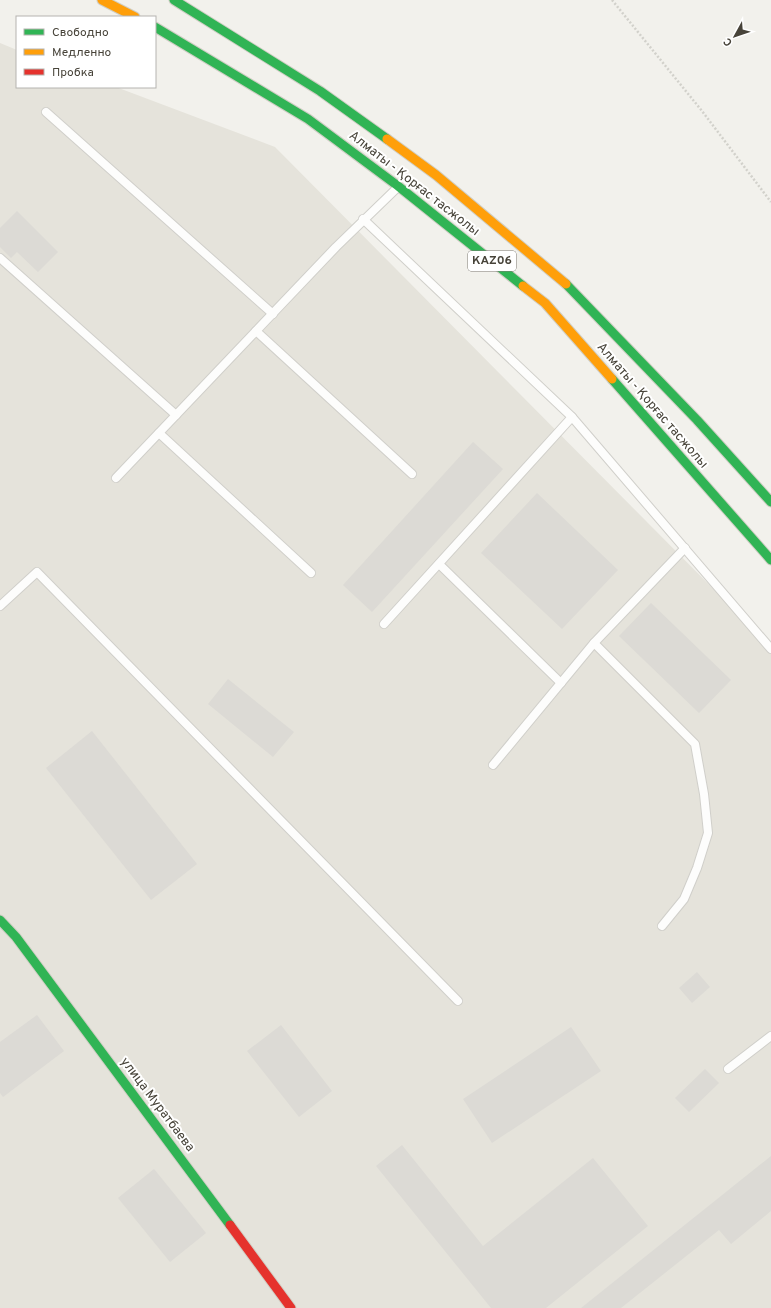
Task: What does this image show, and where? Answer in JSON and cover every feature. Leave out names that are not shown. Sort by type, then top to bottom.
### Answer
[{"type":"main road","points":[[102,0],[133,16]]},
{"type":"main road","name":"Алматы - Қорғас тасжолы","points":[[174,0],[320,91],[424,165],[561,279],[697,420],[771,502]]},
{"type":"main road","name":"Алматы - Қорғас тасжолы","points":[[156,28],[308,119],[398,186],[545,303],[771,560]]},
{"type":"main road","name":"улица Муратбаева","points":[[0,920],[16,937],[285,1304]]},
{"type":"lane","points":[[46,112],[273,314]]},
{"type":"lane","points":[[116,478],[363,219],[398,186]]},
{"type":"lane","points":[[363,219],[572,417],[771,649]]},
{"type":"lane","points":[[0,258],[176,415]]},
{"type":"lane","points":[[256,331],[412,474]]},
{"type":"lane","points":[[384,624],[572,417]]},
{"type":"lane","points":[[159,432],[311,573]]},
{"type":"lane","points":[[493,765],[594,643],[685,548]]},
{"type":"lane","points":[[439,564],[561,683]]},
{"type":"lane","points":[[0,606],[37,572],[458,1001]]},
{"type":"lane","points":[[594,643],[696,744],[704,794],[708,833],[697,868],[684,899],[662,926]]},
{"type":"lane","points":[[728,1070],[771,1036]]},
{"type":"path","points":[[612,0],[702,112],[771,202]]},
{"type":"shaded area","points":[[0,43],[16,50],[16,88],[119,88],[275,147],[771,647],[771,1308],[0,1308]]},
{"type":"building","points":[[17,211],[58,252],[38,272],[17,252],[11,258],[0,247],[0,228]]},
{"type":"building","points":[[473,442],[503,469],[372,612],[343,585]]},
{"type":"building","points":[[537,493],[618,570],[562,629],[481,553]]},
{"type":"building","points":[[651,603],[731,680],[699,713],[619,636]]},
{"type":"building","points":[[228,679],[294,732],[273,757],[208,704]]},
{"type":"building","points":[[92,731],[197,864],[151,900],[46,768]]},
{"type":"building","points":[[697,972],[710,987],[692,1003],[679,988]]},
{"type":"building","points":[[37,1015],[64,1051],[3,1097],[0,1093],[0,1042]]},
{"type":"building","points":[[281,1025],[332,1091],[299,1117],[247,1051]]},
{"type":"building","points":[[571,1027],[601,1071],[492,1143],[463,1099]]},
{"type":"building","points":[[705,1069],[719,1083],[689,1112],[675,1098]]},
{"type":"building","points":[[402,1145],[483,1246],[593,1158],[648,1226],[546,1308],[491,1308],[376,1166]]},
{"type":"building","points":[[771,1156],[771,1211],[731,1244],[719,1230],[621,1308],[581,1308]]},
{"type":"building","points":[[154,1169],[206,1233],[170,1262],[118,1198]]},
{"type":"traffic: fast","points":[[174,0],[320,91],[387,139]]},
{"type":"traffic: fast","points":[[156,28],[308,119],[398,186],[523,286]]},
{"type":"traffic: fast","points":[[566,284],[697,420],[771,502]]},
{"type":"traffic: fast","points":[[612,379],[771,560]]},
{"type":"traffic: fast","points":[[0,920],[16,937],[230,1225]]},
{"type":"traffic: slow","points":[[102,0],[133,16]]},
{"type":"traffic: slow","points":[[387,139],[436,175],[566,284]]},
{"type":"traffic: slow","points":[[523,286],[545,303],[612,379]]},
{"type":"traffic: jam","points":[[230,1225],[291,1308]]}]
